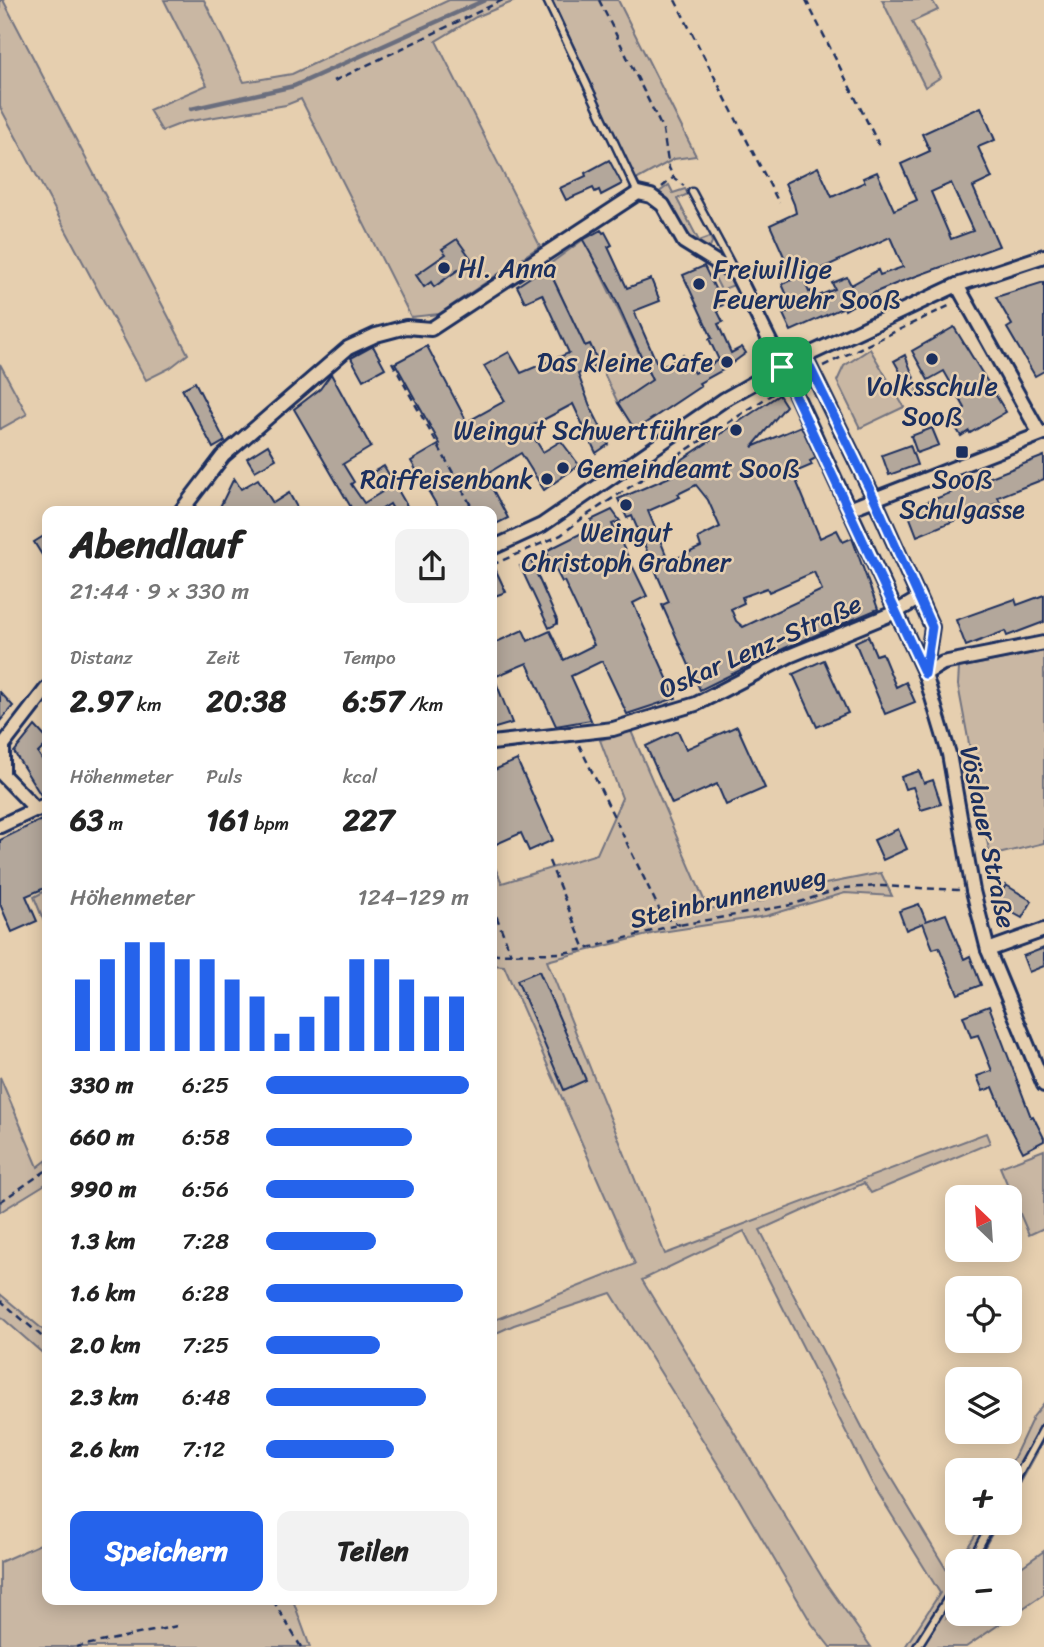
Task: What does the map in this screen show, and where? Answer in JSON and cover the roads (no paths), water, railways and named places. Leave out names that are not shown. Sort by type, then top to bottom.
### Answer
[{"type":"street","points":[[185,506],[223,456],[348,348],[376,335],[406,327],[431,329],[645,194],[663,205],[684,242],[737,275]]},
{"type":"street","points":[[497,546],[542,525],[725,399],[782,367],[957,285],[1044,256]]},
{"type":"street","name":"Vöslauer Straße","points":[[737,275],[791,384],[925,674],[949,754],[973,891],[988,950],[1044,1085]]},
{"type":"street","points":[[849,509],[1042,434],[957,285]]},
{"type":"street","name":"Vöslauer Straße","points":[[805,357],[874,498],[932,627],[925,674]]},
{"type":"street","name":"Oskar Lenz-Straße","points":[[497,742],[613,729],[696,704],[789,656],[896,612],[918,598]]},
{"type":"street","points":[[925,674],[943,663],[1044,643]]},
{"type":"street","points":[[0,826],[42,807],[1,775],[1,748],[42,695]]},
{"type":"street","points":[[988,950],[1044,930]]},
{"type":"lane","points":[[547,0],[645,194]]},
{"type":"lane","points":[[692,192],[737,275]]},
{"type":"lane","points":[[1022,1468],[1044,1428]]},
{"type":"lane","points":[[917,1647],[945,1603]]},
{"type":"waterway","points":[[191,109],[294,86],[485,0]]},
{"type":"place","name":"Hl. Anna","points":[[444,268]]},
{"type":"place","name":"Freiwillige Feuerwehr Sooß","points":[[699,284]]},
{"type":"place","name":"Volksschule Sooß","points":[[932,359]]},
{"type":"place","name":"Das kleine Cafe","points":[[727,362]]},
{"type":"place","name":"Weingut Schwertführer","points":[[736,430]]},
{"type":"place","name":"Sooß Schulgasse","points":[[962,452]]},
{"type":"place","name":"Gemeindeamt Sooß","points":[[563,468]]},
{"type":"place","name":"Raiffeisenbank","points":[[547,479]]},
{"type":"place","name":"Weingut Christoph Grabner","points":[[626,505]]}]
